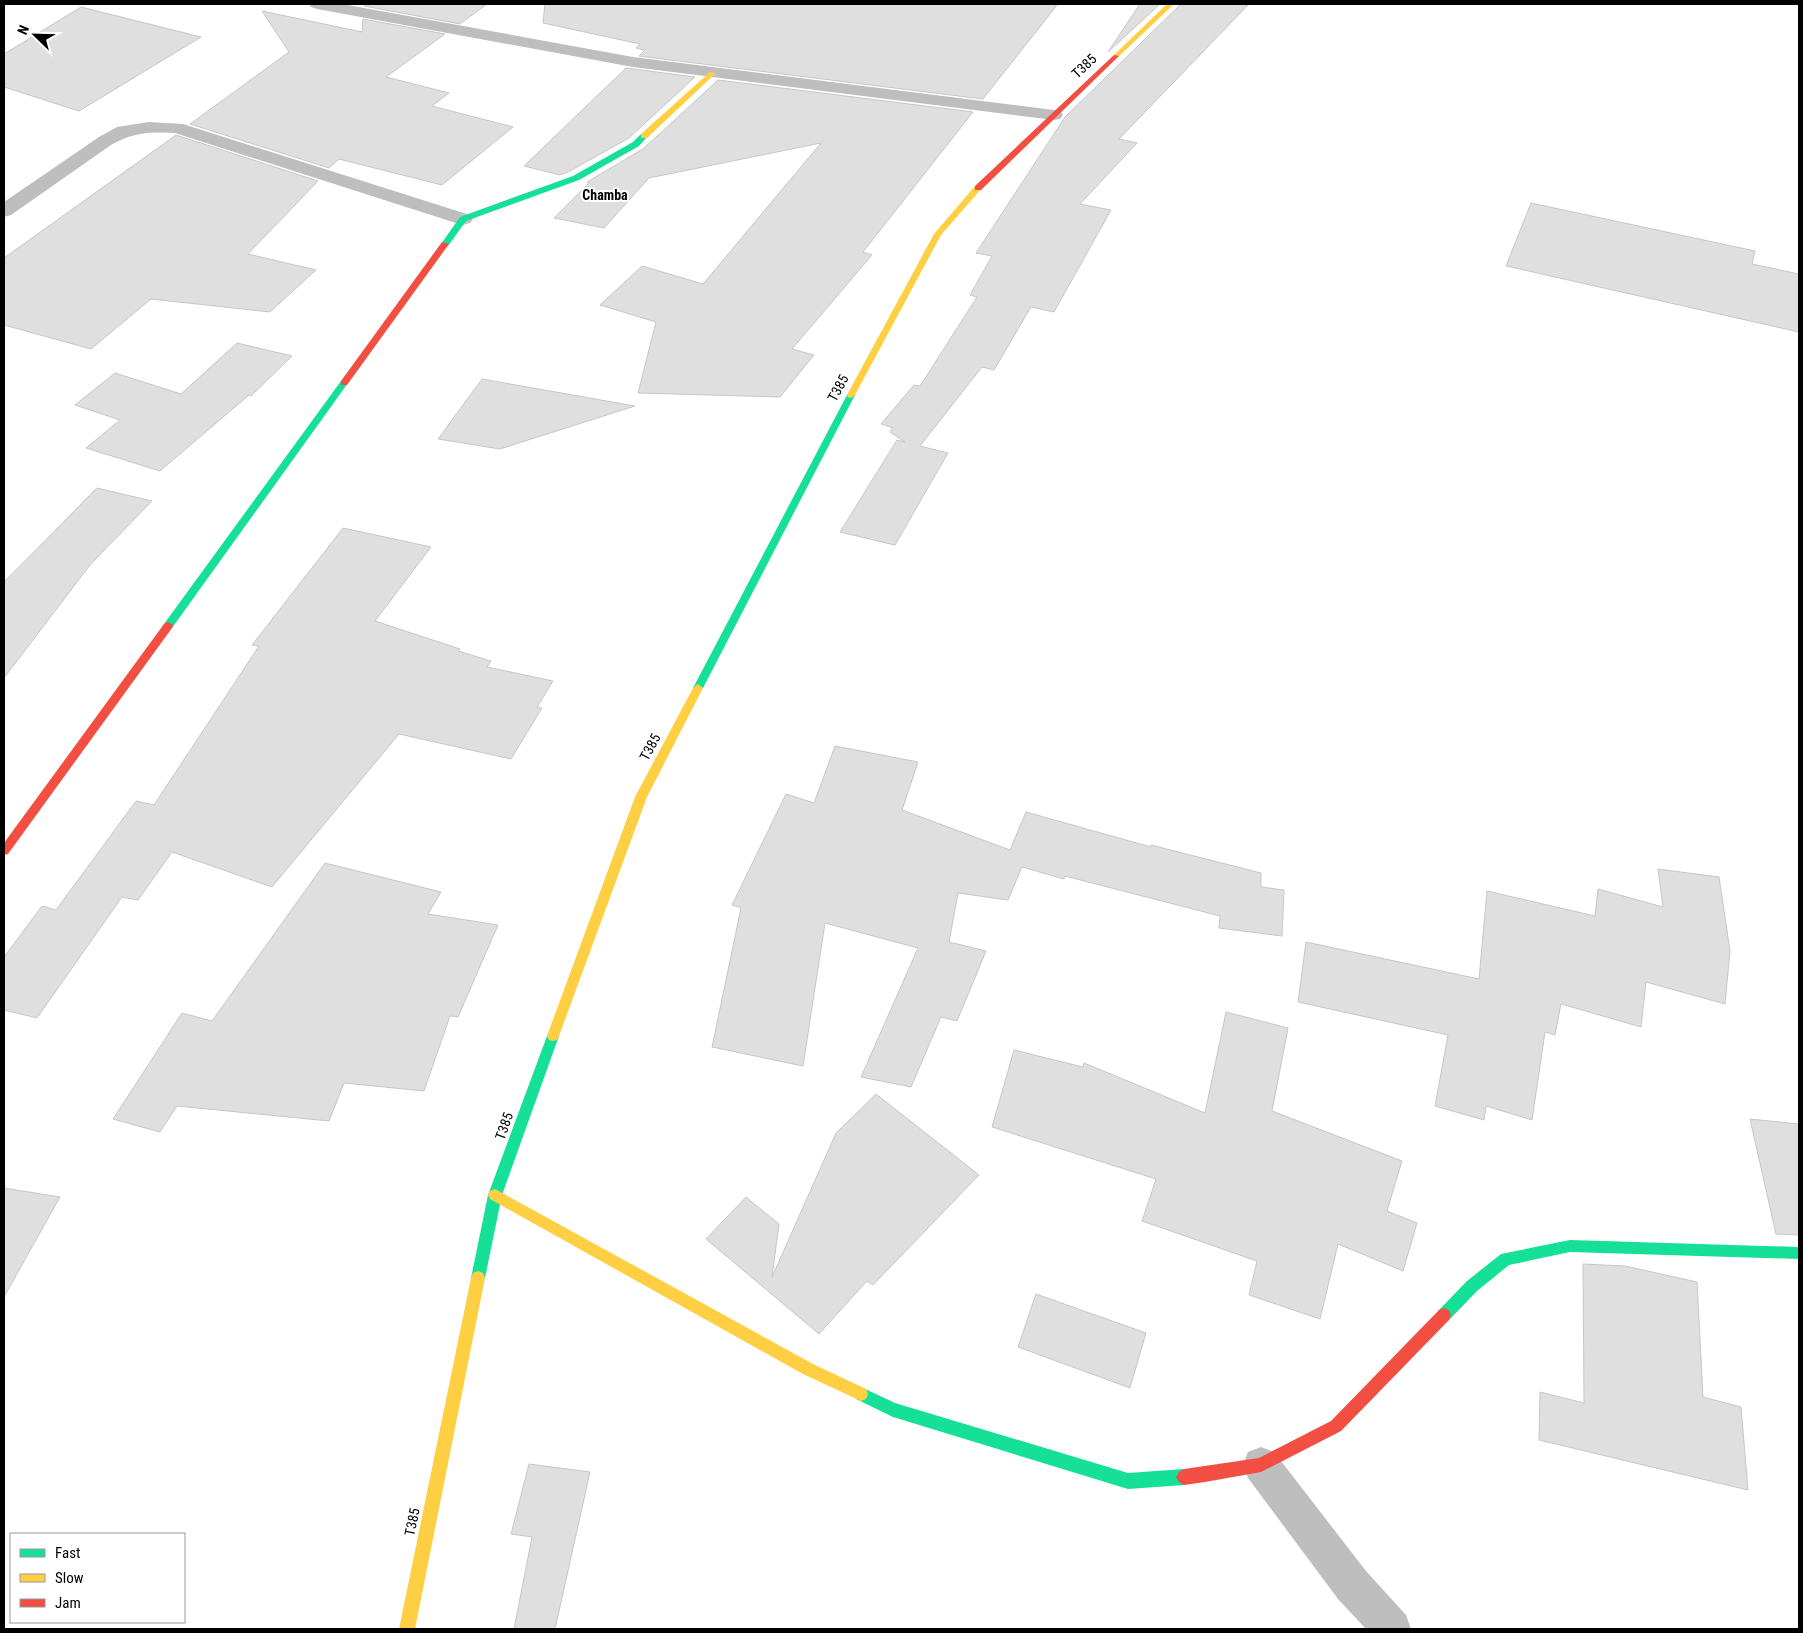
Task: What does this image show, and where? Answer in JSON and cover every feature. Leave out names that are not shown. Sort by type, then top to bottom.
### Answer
[{"type":"street","points":[[317,4],[633,62],[712,74],[1054,115]]},
{"type":"street","name":"T385","points":[[407,1629],[495,1196],[645,788],[817,458],[938,234],[978,188],[1171,4]]},
{"type":"street","points":[[4,851],[463,219],[576,178],[636,144],[712,74]]},
{"type":"street","points":[[4,211],[105,141],[123,131],[149,127],[178,128],[463,219]]},
{"type":"street","points":[[495,1196],[808,1369],[893,1410],[1128,1481],[1205,1475],[1261,1465],[1336,1426],[1472,1286],[1506,1260],[1570,1246],[1799,1253]]},
{"type":"street","points":[[1261,1465],[1352,1585],[1392,1629]]},
{"type":"building","points":[[364,4],[487,4],[460,24],[364,6]]},
{"type":"building","points":[[545,4],[1058,4],[983,99],[639,56],[645,50],[636,48],[640,44],[543,23]]},
{"type":"building","points":[[1140,4],[1160,4],[1108,52]]},
{"type":"building","points":[[1181,4],[1249,4],[1119,139],[1137,143],[1080,204],[1111,210],[1054,312],[1031,307],[994,370],[982,367],[920,446],[948,453],[895,545],[840,532],[897,440],[905,442],[890,432],[893,428],[881,424],[914,385],[920,386],[977,297],[970,295],[992,256],[976,253],[1065,117]]},
{"type":"building","points":[[81,7],[201,37],[79,111],[4,87],[4,54]]},
{"type":"building","points":[[262,11],[362,32],[363,19],[445,34],[386,77],[449,93],[432,106],[513,127],[442,185],[339,159],[329,168],[190,124],[289,52]]},
{"type":"building","points":[[626,68],[695,77],[629,138],[568,172],[560,175],[524,166]]},
{"type":"building","points":[[718,80],[973,112],[863,252],[872,255],[792,349],[814,355],[780,397],[638,393],[656,322],[600,305],[642,266],[703,284],[821,143],[649,178],[604,228],[554,218],[589,183],[587,182],[643,149]]},
{"type":"building","points":[[176,135],[318,181],[248,254],[316,270],[270,312],[151,299],[91,349],[4,325],[4,258]]},
{"type":"building","points":[[1531,203],[1755,251],[1752,264],[1799,274],[1799,332],[1506,266]]},
{"type":"building","points":[[237,343],[292,356],[251,396],[249,395],[160,471],[86,448],[120,420],[75,405],[115,373],[181,394]]},
{"type":"building","points":[[482,379],[635,406],[500,449],[438,439]]},
{"type":"building","points":[[97,488],[152,501],[90,565],[4,678],[4,582]]},
{"type":"building","points":[[343,528],[431,547],[375,621],[491,661],[487,667],[553,681],[537,707],[542,708],[511,759],[399,734],[272,887],[172,852],[138,900],[122,897],[37,1018],[4,1010],[4,957],[42,906],[56,910],[136,801],[154,805],[259,646],[252,645]]},
{"type":"building","points":[[835,746],[918,762],[902,810],[1010,850],[1026,812],[1151,847],[1151,845],[1261,873],[1261,887],[1284,890],[1282,936],[1219,928],[1220,916],[1065,876],[1064,879],[1022,867],[1008,900],[958,893],[949,942],[986,951],[957,1021],[941,1017],[911,1087],[861,1077],[918,948],[825,923],[803,1066],[712,1047],[741,908],[732,905],[786,794],[814,803]]},
{"type":"building","points":[[325,863],[441,892],[428,914],[498,925],[458,1017],[450,1016],[424,1091],[344,1083],[329,1121],[177,1106],[160,1132],[113,1119],[182,1013],[212,1021]]},
{"type":"building","points":[[1658,869],[1719,877],[1730,951],[1725,1004],[1646,982],[1641,1027],[1561,1004],[1555,1035],[1545,1032],[1532,1120],[1486,1106],[1484,1120],[1435,1106],[1448,1035],[1298,1002],[1306,942],[1479,979],[1487,891],[1595,916],[1598,889],[1663,907]]},
{"type":"building","points":[[1226,1012],[1288,1028],[1272,1111],[1402,1161],[1387,1211],[1417,1223],[1403,1271],[1338,1244],[1320,1319],[1249,1295],[1257,1261],[1142,1221],[1156,1179],[992,1127],[1014,1050],[1083,1067],[1084,1063],[1205,1113]]},
{"type":"building","points":[[876,1094],[979,1175],[873,1285],[867,1281],[819,1334],[706,1239],[746,1197],[779,1224],[772,1277],[836,1133]]},
{"type":"building","points":[[1750,1119],[1799,1124],[1799,1235],[1776,1234]]},
{"type":"building","points":[[4,1188],[60,1197],[4,1297]]},
{"type":"building","points":[[1583,1264],[1625,1266],[1697,1282],[1703,1397],[1741,1407],[1748,1490],[1539,1440],[1540,1392],[1584,1403]]},
{"type":"building","points":[[1036,1294],[1146,1333],[1130,1388],[1018,1347]]},
{"type":"building","points":[[529,1464],[590,1472],[555,1629],[514,1629],[532,1537],[511,1534]]},
{"type":"traffic: fast","points":[[445,244],[463,219],[576,178],[636,144],[644,136]]},
{"type":"traffic: fast","points":[[168,626],[344,383]]},
{"type":"traffic: fast","points":[[698,688],[851,395]]},
{"type":"traffic: fast","points":[[478,1278],[495,1195],[553,1036]]},
{"type":"traffic: fast","points":[[1444,1315],[1472,1286],[1506,1259],[1570,1246],[1799,1253]]},
{"type":"traffic: fast","points":[[861,1394],[893,1410],[1128,1481],[1184,1477]]},
{"type":"traffic: slow","points":[[1116,56],[1171,4]]},
{"type":"traffic: slow","points":[[644,136],[712,73]]},
{"type":"traffic: slow","points":[[851,395],[938,234],[978,188]]},
{"type":"traffic: slow","points":[[553,1036],[641,797],[698,688]]},
{"type":"traffic: slow","points":[[495,1195],[808,1369],[861,1394]]},
{"type":"traffic: slow","points":[[407,1629],[478,1278]]},
{"type":"traffic: jam","points":[[978,188],[1116,56]]},
{"type":"traffic: jam","points":[[344,383],[445,244]]},
{"type":"traffic: jam","points":[[4,851],[168,626]]},
{"type":"traffic: jam","points":[[1184,1477],[1261,1465],[1336,1426],[1444,1315]]},
{"type":"district","name":"Chamba","points":[[605,195]]}]
